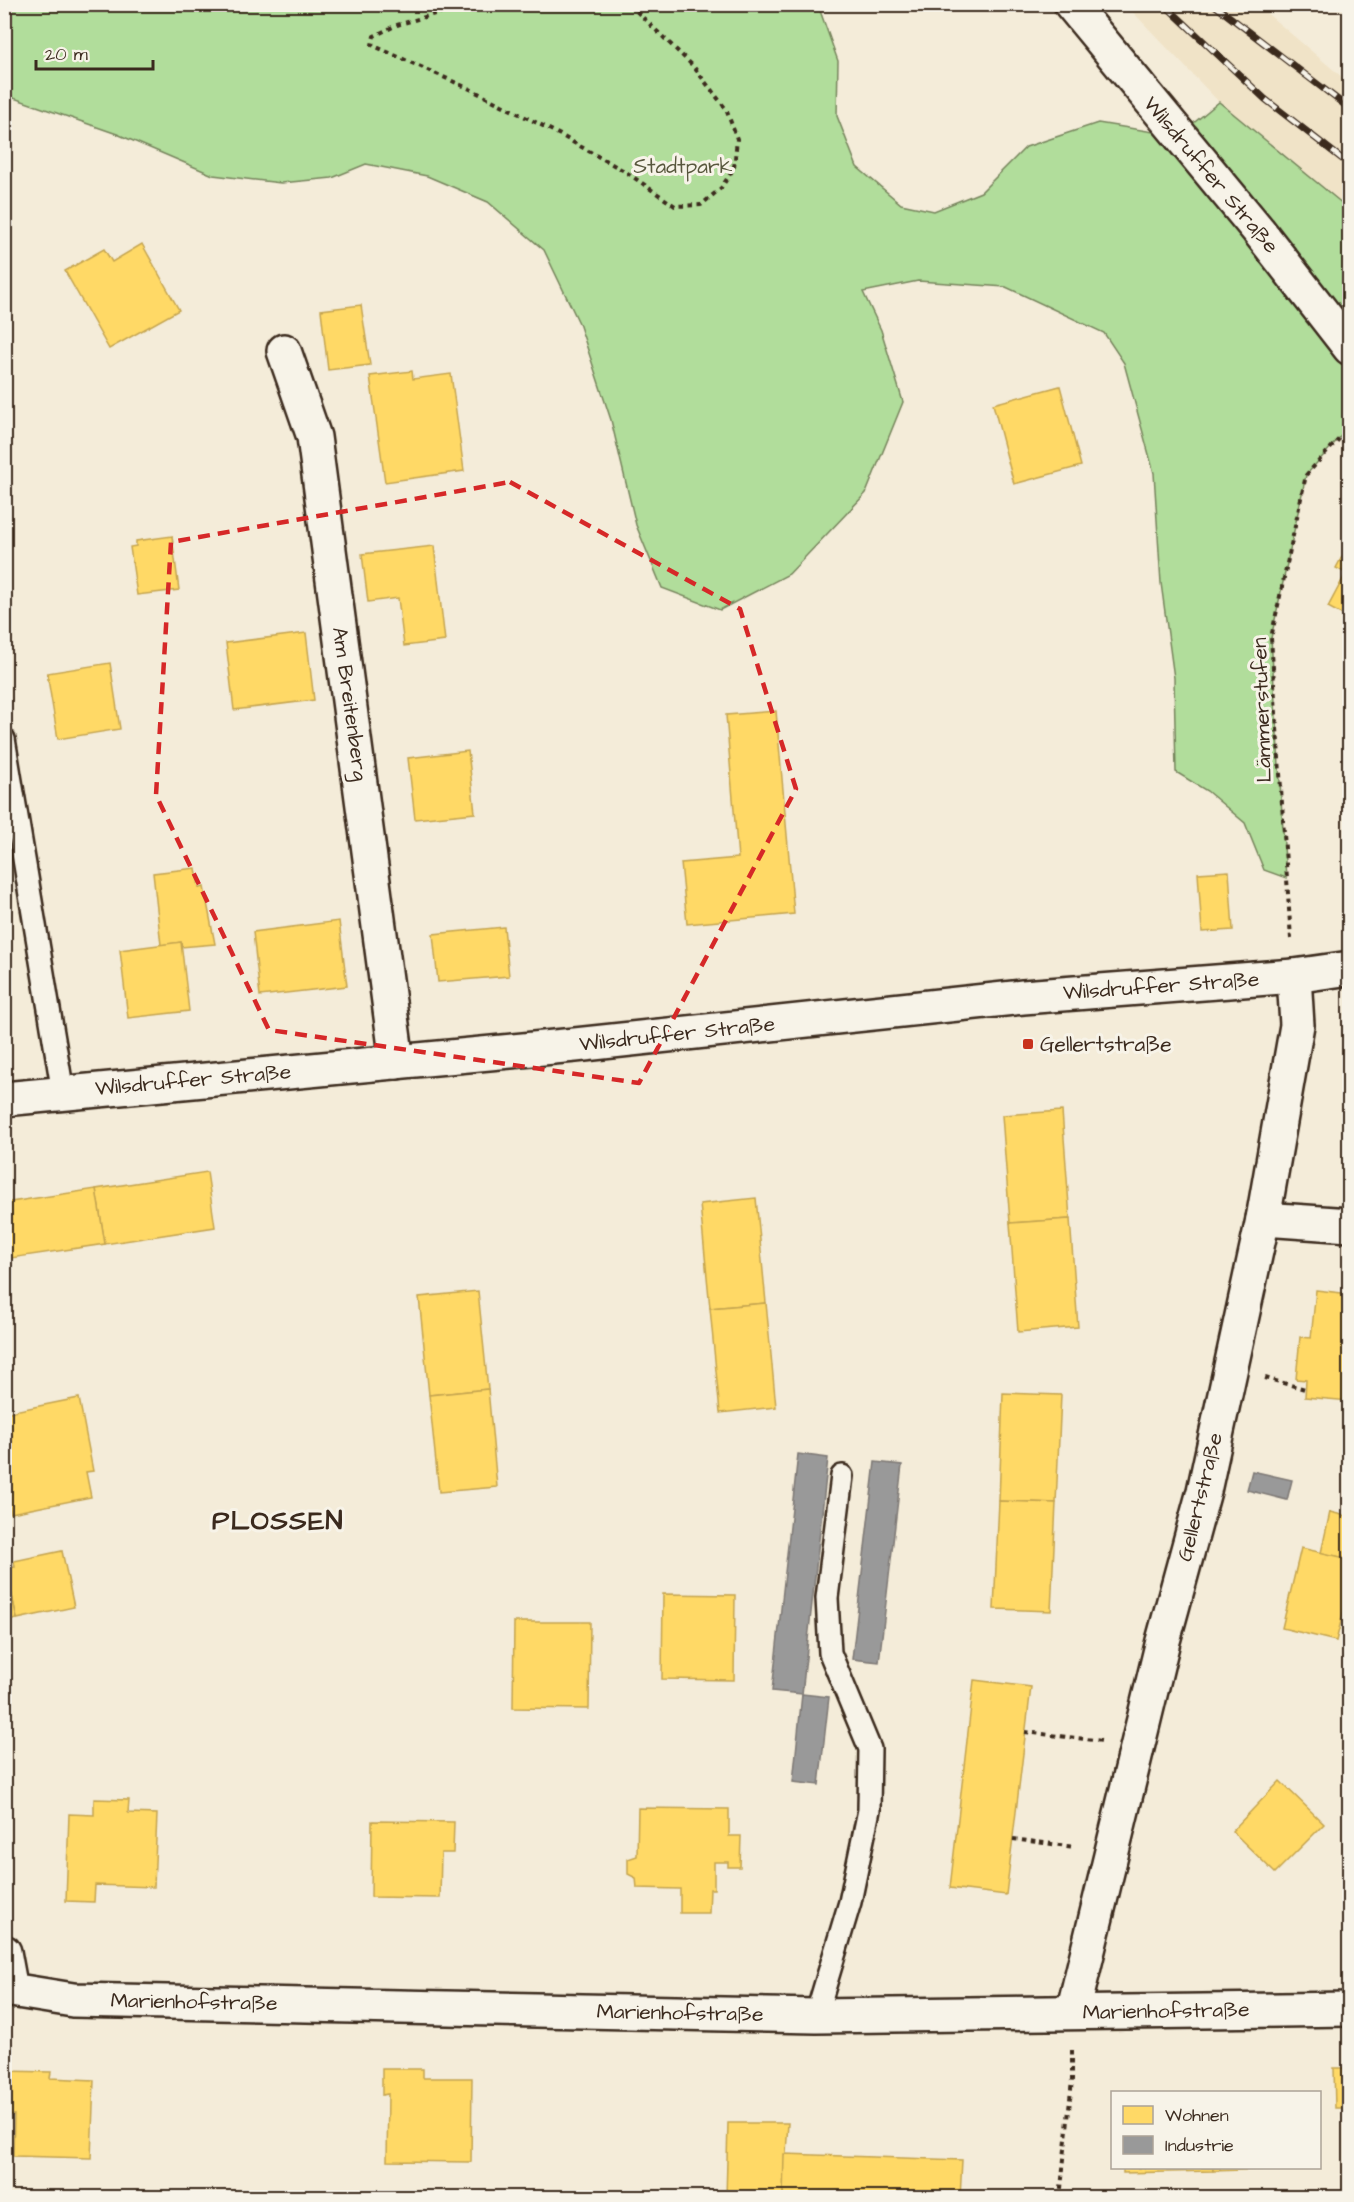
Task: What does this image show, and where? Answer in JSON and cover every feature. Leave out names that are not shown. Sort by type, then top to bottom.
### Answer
[{"type":"street","name":"Wilsdruffer Straße","points":[[1071,4],[1258,230],[1350,348]]},
{"type":"street","name":"Am Breitenberg","points":[[284,351],[314,437],[397,1062]]},
{"type":"street","name":"Wilsdruffer Straße","points":[[4,1099],[397,1062],[1023,997],[1294,976],[1350,968]]},
{"type":"street","name":"Gellertstraße","points":[[1072,2012],[1137,1745],[1204,1491],[1263,1220],[1298,1025],[1294,976]]},
{"type":"street","points":[[1263,1220],[1350,1225]]},
{"type":"street","name":"Marienhofstraße","points":[[4,1952],[11,1990],[73,2000],[816,2016],[1350,2010]]},
{"type":"lane","points":[[4,739],[63,1092]]},
{"type":"lane","points":[[816,2016],[849,1902],[869,1810],[870,1749],[830,1653],[827,1598],[842,1476]]},
{"type":"path","points":[[471,4],[397,25],[374,36],[372,45],[470,89],[552,131],[627,172],[675,206],[701,205],[722,188],[734,168],[737,139],[726,109],[693,66],[629,4]]},
{"type":"path","points":[[4,417],[4,502]]},
{"type":"path","name":"Lämmerstufen","points":[[1294,976],[1271,638],[1306,475],[1350,427]]},
{"type":"path","points":[[1285,1384],[1305,1389]]},
{"type":"path","points":[[1025,1732],[1137,1745]]},
{"type":"path","points":[[1013,1839],[1111,1851]]},
{"type":"path","points":[[1060,2198],[1072,2080]]},
{"type":"highlighted area","points":[[510,482],[740,609],[796,789],[639,1083],[269,1030],[156,795],[171,542]]},
{"type":"shaded area","points":[[1126,5],[1257,5],[1349,83],[1349,209],[1219,102]]},
{"type":"green space","name":"Stadtpark","points":[[5,5],[818,5],[838,61],[837,116],[857,167],[901,204],[934,211],[981,192],[1026,147],[1098,123],[1178,136],[1219,102],[1349,209],[1349,427],[1306,475],[1271,638],[1286,878],[1264,870],[1245,823],[1207,791],[1176,772],[1174,678],[1161,583],[1154,473],[1124,363],[1104,333],[1006,287],[918,281],[863,292],[881,330],[903,402],[866,493],[789,574],[720,610],[662,588],[636,525],[611,420],[579,323],[544,250],[488,202],[427,176],[366,164],[332,178],[281,183],[213,175],[117,134],[5,95]]},
{"type":"building: Wohnen","points":[[142,244],[179,310],[109,349],[65,271],[104,249],[112,262]]},
{"type":"building: Wohnen","points":[[361,305],[370,365],[328,370],[321,310]]},
{"type":"building: Wohnen","points":[[412,371],[413,379],[451,374],[464,471],[385,482],[370,376]]},
{"type":"building: Wohnen","points":[[1060,386],[1081,466],[1014,484],[993,404]]},
{"type":"building: Wohnen","points":[[172,536],[179,590],[137,595],[130,547],[136,546],[136,541]]},
{"type":"building: Wohnen","points":[[1350,542],[1350,619],[1328,607],[1346,573],[1336,568]]},
{"type":"building: Wohnen","points":[[434,546],[445,641],[404,646],[398,598],[368,602],[362,554]]},
{"type":"building: Wohnen","points":[[306,633],[314,700],[234,710],[226,643]]},
{"type":"building: Wohnen","points":[[110,663],[120,729],[58,739],[47,673]]},
{"type":"building: Wohnen","points":[[776,711],[794,914],[687,924],[681,863],[738,858],[726,715]]},
{"type":"building: Wohnen","points":[[468,751],[475,813],[415,819],[408,758]]},
{"type":"building: Wohnen","points":[[196,868],[199,888],[204,887],[215,944],[181,947],[181,942],[161,945],[153,873]]},
{"type":"building: Wohnen","points":[[1229,871],[1233,930],[1202,932],[1198,873]]},
{"type":"building: Wohnen","points":[[339,921],[347,986],[260,996],[253,932]]},
{"type":"building: Wohnen","points":[[504,927],[509,976],[438,982],[433,934]]},
{"type":"building: Wohnen","points":[[181,942],[189,1011],[128,1018],[120,950]]},
{"type":"building: Wohnen","points":[[1062,1111],[1070,1219],[1010,1223],[1002,1115]]},
{"type":"building: Wohnen","points":[[207,1172],[215,1227],[105,1244],[96,1189]]},
{"type":"building: Wohnen","points":[[96,1189],[105,1244],[4,1259],[4,1203]]},
{"type":"building: Wohnen","points":[[756,1198],[766,1303],[710,1308],[700,1204]]},
{"type":"building: Wohnen","points":[[1070,1219],[1078,1327],[1018,1332],[1010,1223]]},
{"type":"building: Wohnen","points":[[1316,1290],[1350,1294],[1350,1401],[1305,1397],[1306,1380],[1296,1379],[1300,1337],[1311,1338]]},
{"type":"building: Wohnen","points":[[478,1291],[488,1389],[429,1395],[419,1297]]},
{"type":"building: Wohnen","points":[[766,1303],[776,1407],[720,1413],[710,1308]]},
{"type":"building: Wohnen","points":[[488,1389],[497,1487],[439,1492],[429,1395]]},
{"type":"building: Wohnen","points":[[1003,1393],[1061,1395],[1056,1503],[999,1501]]},
{"type":"building: Wohnen","points":[[79,1398],[93,1471],[86,1472],[91,1497],[11,1513],[4,1481],[4,1413]]},
{"type":"building: Wohnen","points":[[999,1501],[1056,1503],[1051,1611],[994,1609]]},
{"type":"building: Wohnen","points":[[1330,1512],[1350,1517],[1350,1559],[1321,1553]]},
{"type":"building: Wohnen","points":[[1301,1548],[1350,1559],[1350,1586],[1336,1641],[1282,1628]]},
{"type":"building: Wohnen","points":[[62,1551],[74,1607],[17,1619],[6,1568],[15,1567],[14,1561]]},
{"type":"building: Wohnen","points":[[6,1568],[17,1619],[4,1622],[4,1569]]},
{"type":"building: Wohnen","points":[[663,1594],[735,1595],[734,1680],[662,1679]]},
{"type":"building: Wohnen","points":[[514,1622],[590,1622],[589,1709],[513,1708]]},
{"type":"building: Wohnen","points":[[974,1680],[1031,1687],[1006,1895],[950,1888]]},
{"type":"building: Wohnen","points":[[1280,1781],[1324,1824],[1275,1873],[1232,1831]]},
{"type":"building: Wohnen","points":[[94,1799],[129,1800],[128,1813],[157,1814],[154,1887],[95,1885],[94,1902],[66,1901],[69,1814],[94,1815]]},
{"type":"building: Wohnen","points":[[638,1808],[729,1809],[729,1836],[741,1836],[740,1867],[728,1867],[728,1862],[714,1862],[714,1889],[710,1889],[709,1913],[680,1913],[680,1889],[637,1888],[636,1878],[628,1874],[628,1859],[637,1856]]},
{"type":"building: Wohnen","points":[[372,1821],[454,1822],[453,1853],[441,1853],[440,1898],[371,1897]]},
{"type":"building: Wohnen","points":[[1334,2068],[1350,2068],[1350,2108],[1335,2108]]},
{"type":"building: Wohnen","points":[[382,2069],[423,2069],[423,2078],[472,2078],[471,2162],[387,2161],[388,2094],[382,2095]]},
{"type":"building: Wohnen","points":[[4,2071],[51,2072],[50,2078],[94,2080],[91,2158],[13,2156],[14,2115],[4,2114]]},
{"type":"building: Wohnen","points":[[728,2123],[788,2123],[783,2198],[726,2198]]},
{"type":"building: Wohnen","points":[[784,2154],[962,2160],[960,2198],[783,2198]]},
{"type":"building: Wohnen","points":[[1123,2169],[1213,2169],[1213,2171],[1123,2173]]},
{"type":"building: Wohnen","points":[[1213,2169],[1274,2169],[1213,2171]]},
{"type":"building: Industrie","points":[[798,1454],[828,1458],[802,1694],[772,1691]]},
{"type":"building: Industrie","points":[[875,1462],[902,1465],[879,1662],[852,1659]]},
{"type":"building: Industrie","points":[[1252,1471],[1292,1480],[1287,1500],[1247,1490]]},
{"type":"building: Industrie","points":[[802,1694],[829,1697],[819,1785],[793,1782]]},
{"type":"railway","points":[[1164,4],[1265,99],[1350,165]]},
{"type":"railway","points":[[1213,4],[1350,109]]},
{"type":"place","name":"Gellertstraße","points":[[1028,1044]]},
{"type":"district","name":"PLOSSEN","points":[[278,1521]]}]
